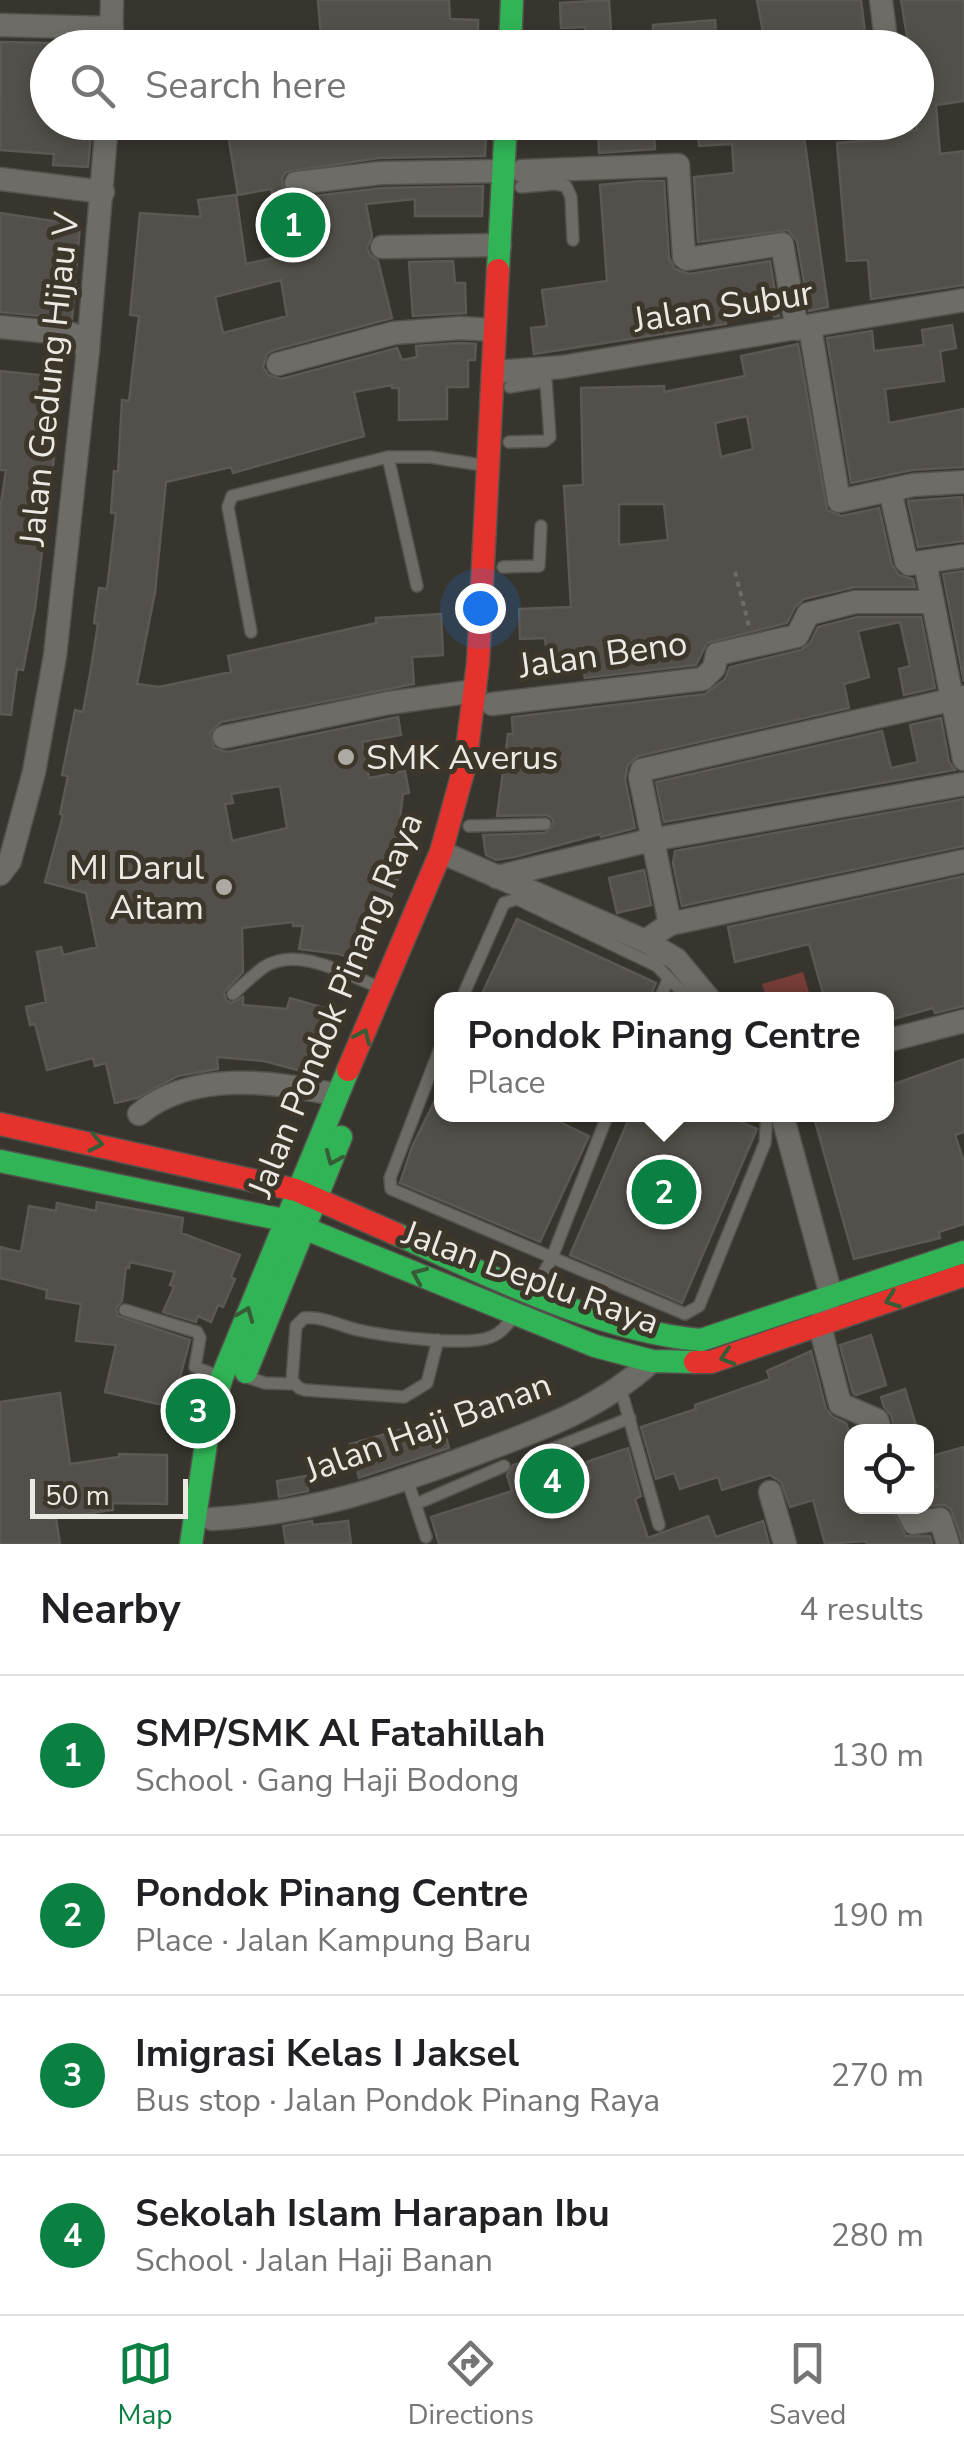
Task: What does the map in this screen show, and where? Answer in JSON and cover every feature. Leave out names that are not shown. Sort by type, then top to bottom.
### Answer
[{"type":"main road","points":[[511,30],[512,0]]},
{"type":"main road","points":[[529,30],[530,0]]},
{"type":"main road","name":"Jalan Pondok Pinang Raya","points":[[306,1195],[337,1095],[384,989],[469,826],[502,567],[509,442],[505,377],[515,177],[509,140]]},
{"type":"main road","name":"Jalan Pondok Pinang Raya","points":[[191,1544],[210,1416],[233,1377],[450,856],[465,765],[483,706],[489,466],[505,377],[495,330],[500,245],[521,140]]},
{"type":"main road","name":"Jalan Deplu Raya","points":[[0,1124],[306,1195],[531,1294],[664,1336],[701,1340],[831,1296],[947,1273]]},
{"type":"main road","name":"Jalan Deplu Raya","points":[[2,1168],[294,1224],[514,1315],[595,1346],[652,1362],[711,1362],[820,1326],[947,1273],[964,1252]]},
{"type":"main road","points":[[652,1362],[664,1352],[664,1336]]},
{"type":"main road","name":"Jalan Pondok Pinang Raya","points":[[210,1544],[233,1377]]},
{"type":"street","points":[[112,0],[112,30]]},
{"type":"street","points":[[881,0],[885,30]]},
{"type":"street","points":[[0,24],[48,30]]},
{"type":"street","name":"Jalan Gedung Hijau V","points":[[0,874],[10,861],[34,772],[56,656],[106,140]]},
{"type":"street","points":[[296,183],[381,172],[515,177],[678,165],[683,256],[687,260],[782,244],[804,328],[838,500],[964,482]]},
{"type":"street","points":[[0,179],[103,192]]},
{"type":"street","points":[[382,247],[500,245]]},
{"type":"street","name":"Jalan Subur","points":[[505,377],[964,300]]},
{"type":"street","points":[[0,328],[72,334],[88,350]]},
{"type":"street","points":[[278,364],[394,334],[460,328],[495,330]]},
{"type":"street","points":[[890,490],[909,564],[964,556]]},
{"type":"street","points":[[925,562],[959,698],[964,758]]},
{"type":"street","name":"Jalan Beno","points":[[483,706],[703,679],[714,668],[716,654],[797,636],[808,614],[856,602],[933,602]]},
{"type":"street","points":[[670,924],[641,773],[648,768],[959,698]]},
{"type":"street","points":[[224,737],[388,703],[483,706]]},
{"type":"street","points":[[498,876],[652,840],[964,784]]},
{"type":"street","points":[[450,856],[645,941],[676,958],[704,992]]},
{"type":"street","points":[[645,941],[670,924],[964,861]]},
{"type":"street","points":[[894,1038],[964,1021]]},
{"type":"street","points":[[139,1114],[166,1096],[213,1086],[267,1082],[337,1095]]},
{"type":"street","points":[[784,1122],[831,1296],[820,1326],[840,1404],[878,1424]]},
{"type":"street","name":"Jalan Haji Banan","points":[[212,1518],[267,1516],[313,1508],[408,1479],[540,1430],[621,1390],[652,1362]]},
{"type":"street","points":[[770,1492],[785,1544]]},
{"type":"street","points":[[909,1514],[914,1523],[940,1518],[948,1544]]},
{"type":"lane","points":[[515,177],[566,186],[571,197],[573,240]]},
{"type":"lane","points":[[505,377],[546,381],[550,437],[548,441],[509,442]]},
{"type":"lane","points":[[251,632],[228,508],[232,496],[388,457],[489,466]]},
{"type":"lane","points":[[388,457],[417,586]]},
{"type":"lane","points":[[502,567],[539,566],[541,526]]},
{"type":"lane","points":[[469,826],[544,824]]},
{"type":"lane","points":[[465,992],[504,903],[512,899],[657,966],[682,992]]},
{"type":"lane","points":[[233,994],[263,968],[287,959],[306,960],[384,989]]},
{"type":"lane","points":[[663,992],[669,978]]},
{"type":"lane","points":[[434,1065],[389,1186],[394,1192],[685,1314],[694,1312],[766,1143],[767,1122]]},
{"type":"lane","points":[[294,1384],[296,1326],[304,1318],[438,1340],[494,1336],[542,1281],[604,1122]]},
{"type":"lane","points":[[125,1310],[197,1332],[200,1338],[194,1365],[233,1377],[294,1384],[305,1390],[404,1396],[427,1384],[438,1340]]},
{"type":"lane","points":[[621,1390],[659,1525]]},
{"type":"lane","points":[[534,1456],[630,1418]]},
{"type":"lane","points":[[416,1504],[504,1466]]},
{"type":"lane","points":[[408,1479],[426,1537]]},
{"type":"path","points":[[734,572],[753,646]]},
{"type":"shaded area","points":[[803,972],[809,992],[765,992],[762,984]]},
{"type":"building","points":[[318,0],[449,0],[450,19],[478,20],[478,30],[320,30]]},
{"type":"building","points":[[609,0],[611,30],[561,28],[560,3]]},
{"type":"building","points":[[757,0],[861,0],[865,30],[763,30]]},
{"type":"building","points":[[901,0],[964,0],[964,101],[936,105],[940,154],[964,151],[964,285],[871,299],[868,260],[847,261],[837,143],[934,140],[934,30],[906,30]]},
{"type":"building","points":[[715,20],[716,30],[653,30],[653,25]]},
{"type":"building","points":[[1,42],[30,43],[30,140],[90,140],[88,167],[53,165],[54,154],[0,150]]},
{"type":"building","points":[[229,140],[486,140],[485,156],[379,158],[286,172],[282,178],[284,191],[297,198],[382,188],[483,186],[482,216],[415,216],[415,199],[366,204],[372,236],[367,248],[378,261],[392,318],[274,350],[267,354],[263,367],[268,375],[281,379],[397,348],[402,360],[417,357],[416,346],[476,344],[475,360],[468,360],[468,387],[447,387],[447,419],[399,420],[399,388],[392,385],[354,392],[364,436],[233,473],[231,467],[166,482],[155,592],[137,684],[159,687],[231,672],[228,656],[376,623],[376,618],[441,614],[443,655],[412,657],[414,684],[221,722],[210,733],[214,748],[227,752],[398,717],[401,735],[362,742],[369,778],[405,771],[409,793],[403,794],[399,826],[403,827],[397,851],[407,855],[385,912],[380,910],[367,963],[339,954],[299,949],[303,926],[293,926],[293,922],[242,928],[243,972],[224,992],[231,1003],[243,997],[243,1005],[287,1009],[290,998],[335,1011],[316,1075],[264,1061],[217,1057],[218,1069],[178,1076],[137,1098],[115,1103],[106,1063],[95,1066],[93,1058],[47,1070],[35,1024],[30,1025],[26,1007],[46,1002],[37,952],[61,947],[63,955],[97,947],[86,893],[45,882],[63,815],[60,814],[68,776],[62,775],[75,710],[83,712],[98,624],[94,623],[99,588],[107,589],[122,400],[129,401],[139,316],[130,315],[140,213],[201,217],[198,200],[236,195],[246,264],[286,255],[271,189],[238,195]],"holes":[[[281,280],[287,316],[223,333],[215,297]],[[280,786],[287,828],[232,841],[225,804],[233,803],[231,794]]]},
{"type":"building","points":[[599,140],[654,140],[655,149],[599,153]]},
{"type":"building","points":[[698,140],[805,140],[828,307],[809,311],[797,241],[788,230],[698,242],[694,177],[734,173],[732,144],[699,146]]},
{"type":"building","points":[[664,181],[669,258],[675,269],[689,274],[770,261],[779,316],[774,317],[772,304],[725,312],[726,324],[534,354],[531,328],[547,326],[542,290],[607,281],[600,185]]},
{"type":"building","points":[[0,213],[80,225],[72,319],[0,312]]},
{"type":"building","points":[[453,261],[455,283],[465,283],[466,313],[413,316],[409,262]]},
{"type":"building","points":[[952,325],[956,348],[940,351],[944,381],[885,389],[889,423],[964,409],[964,467],[912,470],[851,483],[827,338],[872,331],[874,351],[924,345],[922,330]]},
{"type":"building","points":[[798,344],[827,510],[841,516],[879,508],[892,565],[899,575],[913,579],[915,587],[855,587],[804,599],[787,623],[707,643],[696,665],[585,678],[582,665],[549,670],[545,638],[520,639],[519,609],[571,607],[564,486],[583,485],[581,388],[664,386],[664,392],[745,376],[741,356]],"holes":[[[747,416],[753,449],[721,457],[715,423]],[[619,504],[664,504],[668,540],[619,545]]]},
{"type":"building","points":[[0,371],[59,377],[52,440],[56,441],[35,608],[23,670],[17,669],[11,715],[0,714],[0,510],[6,470],[0,470]]},
{"type":"building","points":[[962,497],[964,541],[918,547],[908,501]]},
{"type":"building","points":[[964,571],[964,682],[943,574]]},
{"type":"building","points":[[857,617],[921,617],[935,688],[904,695],[899,669],[910,666],[900,622],[858,631],[869,677],[844,684],[849,708],[638,756],[628,765],[625,779],[635,828],[515,857],[496,860],[486,855],[483,835],[545,833],[554,825],[546,815],[497,816],[508,734],[513,734],[512,717],[705,694],[725,679],[730,667],[801,650],[810,643],[818,627]]},
{"type":"building","points":[[941,718],[949,762],[955,770],[664,822],[656,782],[882,731],[891,768],[918,762],[910,725]]},
{"type":"building","points":[[964,799],[964,846],[682,906],[673,863],[675,851]]},
{"type":"building","points":[[644,870],[651,905],[617,913],[609,878]]},
{"type":"building","points":[[964,876],[964,1006],[935,1013],[933,1008],[894,1019],[894,992],[823,992],[809,944],[735,962],[728,927]]},
{"type":"building","points":[[517,919],[656,983],[652,992],[483,992]]},
{"type":"building","points":[[964,1059],[964,1132],[955,1135],[964,1162],[964,1224],[939,1232],[940,1238],[854,1259],[815,1122],[894,1122],[894,1084]]},
{"type":"building","points":[[434,1102],[434,1122],[560,1122],[589,1136],[540,1242],[400,1183]]},
{"type":"building","points":[[628,1122],[741,1122],[757,1129],[682,1303],[570,1255]]},
{"type":"building","points":[[97,1202],[183,1218],[181,1233],[240,1255],[223,1307],[218,1305],[211,1322],[198,1316],[196,1322],[163,1312],[174,1287],[170,1285],[175,1272],[130,1262],[126,1267],[122,1301],[116,1308],[118,1316],[190,1340],[172,1407],[105,1392],[116,1345],[76,1341],[81,1304],[46,1298],[47,1290],[0,1278],[0,1247],[21,1252],[29,1206],[56,1211],[57,1203],[96,1211]]},
{"type":"building","points":[[871,1335],[886,1385],[856,1395],[840,1345]]},
{"type":"building","points":[[811,1351],[826,1409],[846,1424],[844,1514],[894,1514],[906,1536],[930,1536],[932,1544],[825,1544],[813,1500],[790,1507],[781,1482],[770,1475],[722,1490],[718,1477],[680,1489],[674,1473],[656,1479],[641,1427],[770,1379],[767,1371]]},
{"type":"building","points":[[905,1389],[916,1424],[894,1424],[881,1397]]},
{"type":"building","points":[[60,1393],[70,1464],[119,1454],[167,1455],[167,1504],[112,1503],[113,1510],[56,1518],[60,1544],[0,1544],[0,1402]]},
{"type":"building","points":[[441,1418],[449,1448],[359,1478],[350,1444]]},
{"type":"building","points":[[964,1447],[964,1544],[951,1509],[934,1506],[934,1455]]},
{"type":"building","points":[[628,1448],[641,1496],[635,1499],[648,1538],[708,1516],[716,1537],[763,1521],[769,1544],[439,1544],[431,1517],[512,1491],[507,1475],[513,1465],[526,1461],[538,1465],[547,1493],[591,1478],[586,1462]]},
{"type":"building","points":[[306,1476],[308,1491],[279,1497],[277,1481]]},
{"type":"building","points":[[312,1521],[313,1525],[348,1521],[351,1544],[286,1544],[283,1526]]},
{"type":"traffic: fast","points":[[511,30],[512,0]]},
{"type":"traffic: fast","points":[[498,270],[505,140]]},
{"type":"traffic: fast","points":[[191,1544],[210,1417],[222,1377],[348,1070]]},
{"type":"traffic: fast","points":[[246,1372],[341,1137]]},
{"type":"traffic: fast","points":[[0,1161],[284,1220],[595,1346],[652,1361],[695,1362]]},
{"type":"traffic: fast","points":[[396,1234],[585,1314],[663,1335],[701,1340],[964,1252]]},
{"type":"traffic: jam","points":[[348,1070],[441,852],[465,765],[478,663],[498,270]]},
{"type":"traffic: jam","points":[[0,1124],[296,1190],[396,1234]]},
{"type":"traffic: jam","points":[[695,1362],[711,1362],[964,1275]]},
{"type":"place","name":"SMP/SMK Al Fatahillah","points":[[293,225]]},
{"type":"place","name":"SMK Averus","points":[[346,757]]},
{"type":"place","name":"MI Darul Aitam","points":[[224,887]]},
{"type":"place","name":"Pondok Pinang Centre","points":[[664,1192]]},
{"type":"place","name":"Imigrasi Kelas I Jaksel","points":[[198,1411]]},
{"type":"place","name":"Sekolah Islam Harapan Ibu","points":[[552,1481]]}]
